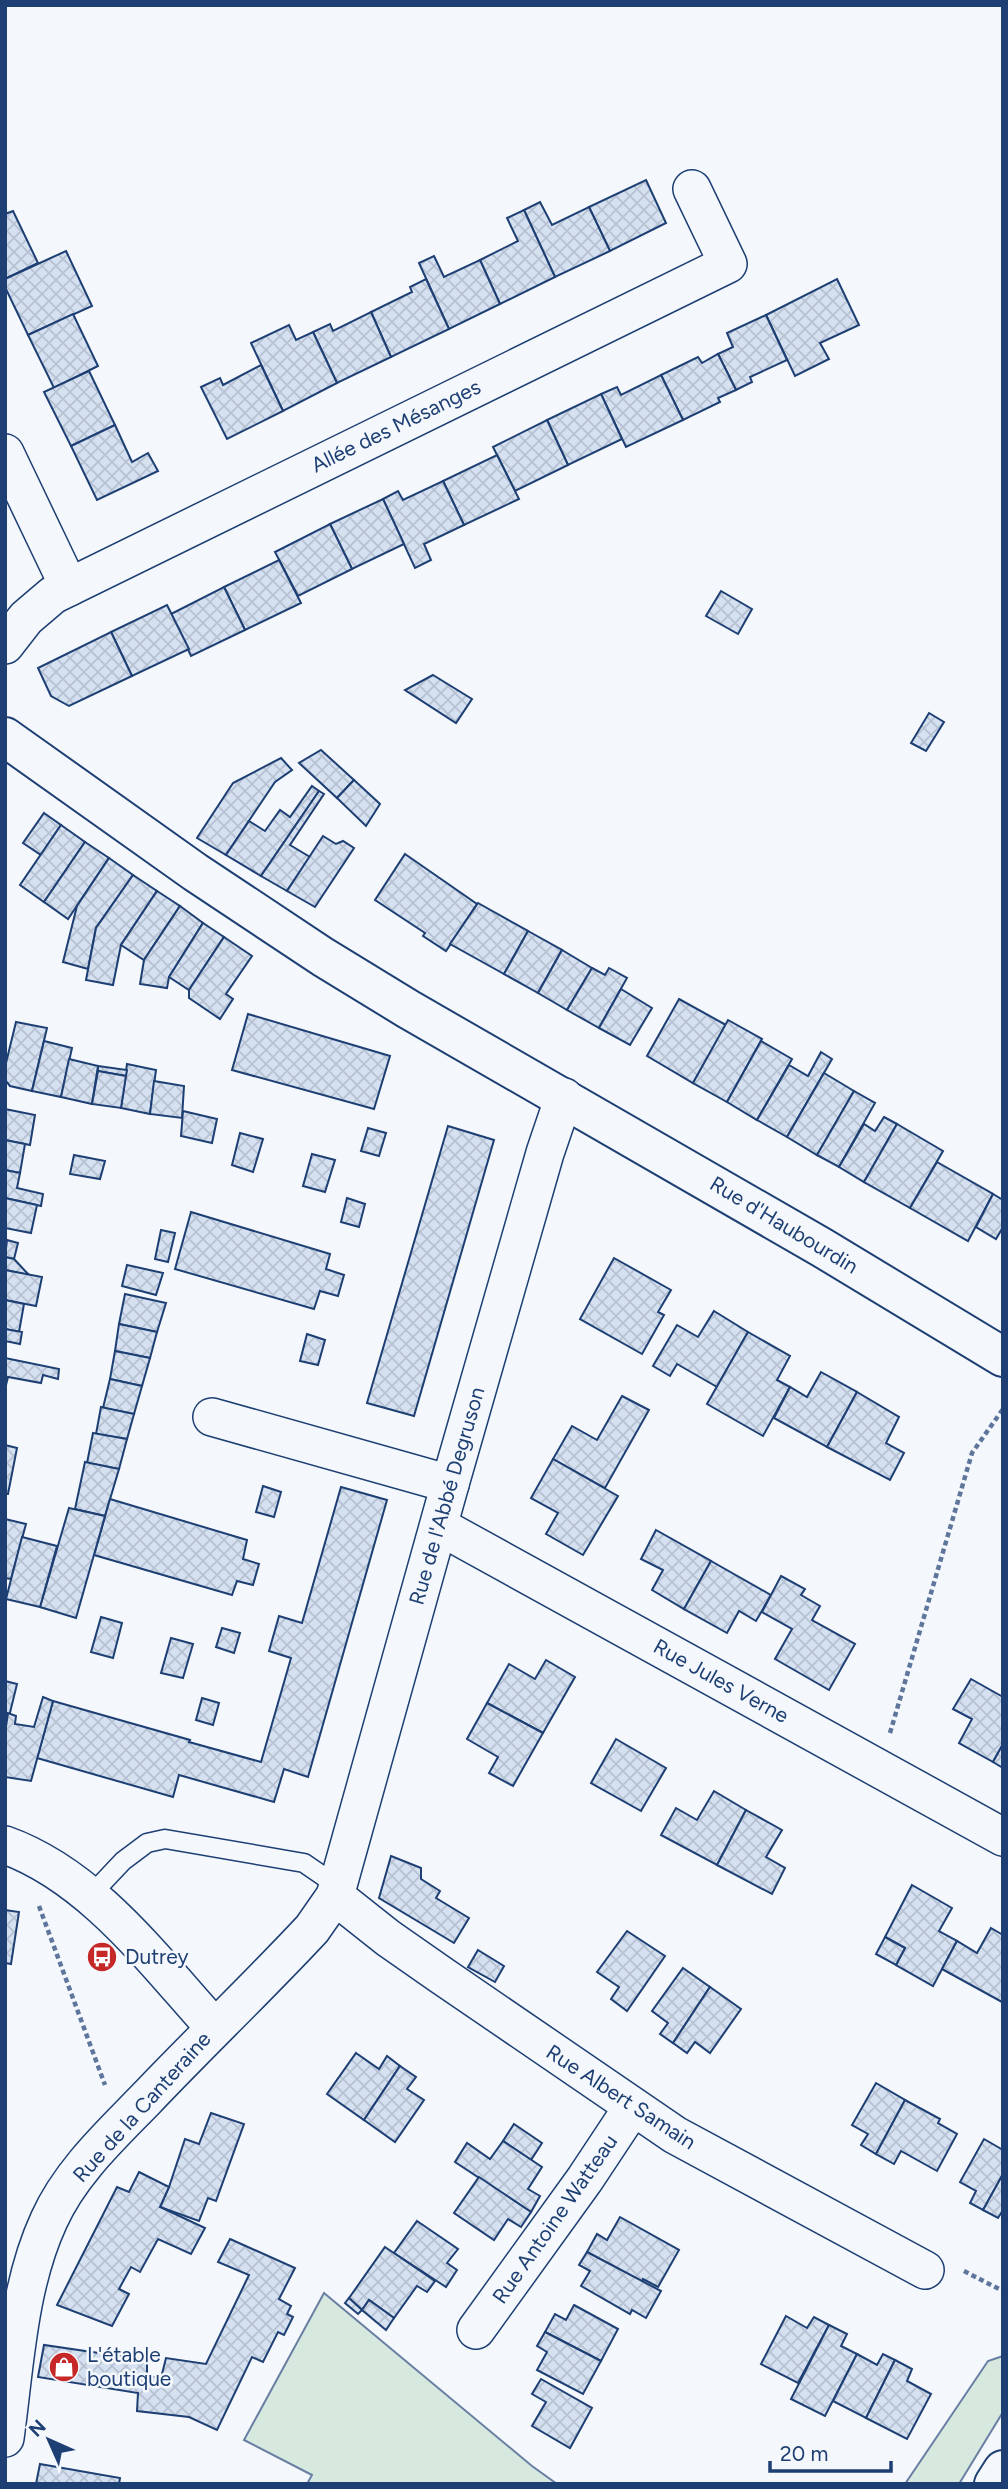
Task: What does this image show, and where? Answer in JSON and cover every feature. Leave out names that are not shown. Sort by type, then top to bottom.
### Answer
[{"type":"street","name":"Allée des Mésanges","points":[[5,645],[38,606],[69,587],[728,264],[692,189]]},
{"type":"street","points":[[5,453],[69,587]]},
{"type":"street","name":"Rue d'Haubourdin","points":[[5,737],[323,957],[408,1009],[821,1247],[1003,1357]]},
{"type":"street","name":"Rue de l'Abbé Degruson","points":[[337,1891],[450,1484],[545,1153],[564,1097]]},
{"type":"street","points":[[212,1417],[450,1484]]},
{"type":"street","name":"Rue Jules Verne","points":[[439,1526],[1003,1837]]},
{"type":"street","points":[[11,1848],[65,1876],[90,1896],[214,2027]]},
{"type":"street","name":"Rue de la Canteraine","points":[[5,2438],[28,2289],[44,2233],[60,2199],[82,2168],[129,2117],[214,2027],[313,1929],[337,1891]]},
{"type":"street","name":"Rue Albert Samain","points":[[337,1891],[399,1946],[632,2108],[744,2174],[925,2270]]},
{"type":"street","name":"Rue Antoine Watteau","points":[[476,2330],[585,2179],[632,2108]]},
{"type":"street","points":[[994,2484],[1003,2470]]},
{"type":"lane","points":[[90,1896],[123,1861],[147,1843],[165,1839],[304,1863],[337,1891]]},
{"type":"path","points":[[880,1769],[972,1453],[1003,1409]]},
{"type":"path","points":[[11,1848],[110,2098],[129,2117]]},
{"type":"shaded area","points":[[324,2293],[557,2484],[307,2484],[312,2475],[244,2440]]},
{"type":"shaded area","points":[[1003,2356],[1003,2412],[959,2484],[905,2484],[988,2361]]},
{"type":"building","points":[[646,180],[666,223],[610,251],[589,207]]},
{"type":"building","points":[[540,202],[552,225],[589,207],[610,251],[555,277],[524,210]]},
{"type":"building","points":[[524,210],[555,277],[500,304],[480,260],[518,241],[507,218]]},
{"type":"building","points":[[13,211],[38,263],[5,279],[5,214]]},
{"type":"building","points":[[66,251],[92,306],[28,335],[5,287],[5,279]]},
{"type":"building","points":[[434,256],[444,277],[480,260],[500,304],[449,329],[419,263]]},
{"type":"building","points":[[426,279],[449,329],[391,357],[371,312],[412,292],[410,287]]},
{"type":"building","points":[[837,279],[859,325],[820,343],[829,359],[795,376],[766,315]]},
{"type":"building","points":[[371,312],[391,357],[337,383],[313,332],[330,324],[333,331]]},
{"type":"building","points":[[73,314],[98,366],[54,388],[28,335]]},
{"type":"building","points":[[766,315],[787,360],[750,377],[752,382],[736,390],[718,354],[733,347],[727,333]]},
{"type":"building","points":[[289,325],[296,340],[313,332],[337,383],[283,411],[251,343]]},
{"type":"building","points":[[718,354],[736,390],[718,398],[720,402],[683,420],[661,375],[698,357],[702,363]]},
{"type":"building","points":[[261,365],[283,411],[227,439],[201,387],[220,378],[223,385]]},
{"type":"building","points":[[89,371],[115,425],[71,446],[44,392]]},
{"type":"building","points":[[661,375],[683,420],[626,447],[601,394],[617,387],[621,395]]},
{"type":"building","points":[[601,394],[622,439],[568,465],[547,420]]},
{"type":"building","points":[[547,420],[568,465],[515,491],[493,447]]},
{"type":"building","points":[[115,425],[132,462],[148,453],[158,471],[97,500],[71,446]]},
{"type":"building","points":[[497,455],[519,499],[464,525],[443,481]]},
{"type":"building","points":[[443,481],[464,525],[424,544],[431,560],[415,568],[383,499],[398,491],[403,500]]},
{"type":"building","points":[[383,499],[404,544],[352,569],[330,524]]},
{"type":"building","points":[[330,524],[352,569],[298,596],[275,552]]},
{"type":"building","points":[[279,560],[301,603],[245,630],[224,587]]},
{"type":"building","points":[[224,587],[245,630],[191,656],[171,614]]},
{"type":"building","points":[[721,591],[752,609],[738,634],[706,616]]},
{"type":"building","points":[[167,605],[189,649],[132,676],[111,632]]},
{"type":"building","points":[[111,632],[132,676],[69,706],[51,696],[38,668]]},
{"type":"building","points":[[433,675],[472,699],[456,723],[405,690]]},
{"type":"building","points":[[929,713],[944,722],[926,751],[911,743]]},
{"type":"building","points":[[321,750],[354,780],[337,798],[299,763]]},
{"type":"building","points":[[281,758],[292,770],[275,782],[226,855],[197,838],[233,783]]},
{"type":"building","points":[[354,780],[380,804],[366,826],[337,798]]},
{"type":"building","points":[[312,786],[319,791],[261,876],[226,855],[249,821],[265,831],[280,810],[290,817]]},
{"type":"building","points":[[319,791],[324,794],[290,845],[310,857],[287,891],[261,876]]},
{"type":"building","points":[[44,813],[61,825],[41,855],[23,843]]},
{"type":"building","points":[[61,825],[85,842],[44,902],[20,885]]},
{"type":"building","points":[[323,836],[336,844],[343,841],[354,848],[315,907],[287,891]]},
{"type":"building","points":[[85,842],[109,858],[68,919],[44,902]]},
{"type":"building","points":[[405,854],[477,904],[446,951],[423,936],[425,933],[375,900]]},
{"type":"building","points":[[109,858],[133,875],[96,928],[88,969],[63,962],[77,906]]},
{"type":"building","points":[[133,875],[157,891],[121,945],[113,985],[86,980],[96,928]]},
{"type":"building","points":[[157,891],[180,906],[144,960],[121,945]]},
{"type":"building","points":[[478,903],[528,931],[504,974],[450,944]]},
{"type":"building","points":[[180,906],[203,923],[169,977],[167,988],[140,984],[144,960]]},
{"type":"building","points":[[203,923],[224,937],[189,990],[169,977]]},
{"type":"building","points":[[528,931],[562,950],[538,993],[504,974]]},
{"type":"building","points":[[224,937],[252,956],[226,994],[233,999],[220,1019],[189,998],[189,990]]},
{"type":"building","points":[[562,950],[592,968],[567,1010],[538,993]]},
{"type":"building","points":[[592,968],[605,975],[609,968],[627,978],[599,1028],[567,1010]]},
{"type":"building","points":[[621,989],[652,1008],[630,1045],[599,1028]]},
{"type":"building","points":[[679,999],[726,1025],[693,1083],[647,1056]]},
{"type":"building","points":[[248,1014],[390,1056],[374,1109],[232,1070]]},
{"type":"building","points":[[728,1020],[762,1039],[727,1102],[693,1083]]},
{"type":"building","points":[[16,1022],[47,1028],[32,1091],[10,1086],[5,1080],[5,1067]]},
{"type":"building","points":[[44,1041],[72,1048],[61,1097],[32,1091]]},
{"type":"building","points":[[761,1041],[792,1059],[757,1120],[727,1102]]},
{"type":"building","points":[[821,1052],[832,1059],[787,1137],[757,1120],[789,1065],[808,1076]]},
{"type":"building","points":[[69,1059],[98,1066],[92,1104],[61,1097]]},
{"type":"building","points":[[127,1064],[156,1070],[150,1114],[121,1108]]},
{"type":"building","points":[[98,1066],[127,1070],[126,1076],[98,1071]]},
{"type":"building","points":[[98,1071],[126,1076],[121,1108],[92,1104]]},
{"type":"building","points":[[824,1073],[854,1091],[817,1155],[787,1137]]},
{"type":"building","points":[[154,1081],[184,1086],[182,1118],[150,1114]]},
{"type":"building","points":[[854,1091],[875,1103],[839,1167],[817,1155]]},
{"type":"building","points":[[5,1109],[35,1115],[30,1145],[5,1140]]},
{"type":"building","points":[[183,1111],[217,1119],[212,1143],[181,1136]]},
{"type":"building","points":[[884,1117],[897,1124],[864,1182],[839,1167],[864,1124],[875,1131]]},
{"type":"building","points":[[897,1124],[943,1151],[910,1208],[864,1182]]},
{"type":"building","points":[[448,1126],[494,1140],[414,1416],[367,1403]]},
{"type":"building","points":[[368,1128],[386,1133],[379,1156],[361,1151]]},
{"type":"building","points":[[240,1133],[263,1139],[253,1172],[232,1165]]},
{"type":"building","points":[[5,1140],[25,1144],[20,1173],[5,1170]]},
{"type":"building","points":[[312,1154],[335,1160],[325,1192],[303,1186]]},
{"type":"building","points":[[74,1155],[105,1161],[100,1179],[70,1174]]},
{"type":"building","points":[[937,1162],[993,1194],[968,1241],[910,1208]]},
{"type":"building","points":[[5,1170],[20,1173],[17,1188],[43,1194],[41,1206],[5,1198]]},
{"type":"building","points":[[993,1194],[1003,1200],[1003,1227],[996,1239],[976,1227]]},
{"type":"building","points":[[5,1198],[37,1205],[31,1233],[5,1228]]},
{"type":"building","points":[[347,1198],[365,1204],[359,1227],[341,1222]]},
{"type":"building","points":[[191,1212],[330,1254],[326,1269],[344,1275],[338,1296],[320,1291],[314,1309],[175,1269]]},
{"type":"building","points":[[161,1230],[175,1233],[168,1262],[155,1259]]},
{"type":"building","points":[[7,1240],[18,1243],[14,1259],[5,1257]]},
{"type":"building","points":[[5,1257],[14,1259],[29,1275],[5,1270]]},
{"type":"building","points":[[614,1258],[671,1290],[658,1312],[664,1315],[642,1354],[580,1319]]},
{"type":"building","points":[[127,1265],[163,1273],[156,1295],[122,1286]]},
{"type":"building","points":[[5,1270],[42,1277],[36,1306],[5,1300]]},
{"type":"building","points":[[125,1294],[166,1303],[157,1332],[119,1324]]},
{"type":"building","points":[[5,1300],[24,1304],[19,1332],[5,1329]]},
{"type":"building","points":[[714,1311],[748,1332],[717,1387],[677,1364],[670,1376],[653,1366],[677,1325],[698,1337]]},
{"type":"building","points":[[119,1324],[157,1332],[150,1358],[115,1351]]},
{"type":"building","points":[[5,1329],[22,1332],[20,1344],[5,1341]]},
{"type":"building","points":[[748,1332],[790,1356],[777,1380],[790,1387],[763,1436],[707,1404]]},
{"type":"building","points":[[307,1334],[325,1340],[318,1365],[300,1361]]},
{"type":"building","points":[[115,1351],[150,1358],[142,1386],[110,1379]]},
{"type":"building","points":[[5,1358],[59,1369],[58,1379],[43,1375],[41,1383],[8,1377],[5,1389]]},
{"type":"building","points":[[821,1372],[857,1392],[827,1447],[774,1418],[790,1387],[807,1397]]},
{"type":"building","points":[[110,1379],[142,1386],[134,1414],[103,1408]]},
{"type":"building","points":[[857,1392],[899,1417],[886,1443],[904,1453],[890,1480],[827,1447]]},
{"type":"building","points":[[622,1396],[649,1410],[605,1488],[553,1459],[572,1426],[597,1440]]},
{"type":"building","points":[[101,1407],[134,1414],[127,1439],[96,1434]]},
{"type":"building","points":[[93,1433],[127,1439],[119,1469],[87,1463]]},
{"type":"building","points":[[5,1445],[17,1448],[8,1494],[5,1494]]},
{"type":"building","points":[[553,1459],[618,1496],[583,1555],[546,1534],[558,1513],[531,1498]]},
{"type":"building","points":[[85,1462],[119,1469],[105,1516],[75,1509]]},
{"type":"building","points":[[263,1486],[281,1492],[274,1517],[256,1512]]},
{"type":"building","points":[[341,1487],[387,1500],[308,1777],[284,1769],[274,1802],[179,1775],[173,1797],[37,1758],[53,1701],[261,1762],[291,1658],[269,1651],[279,1616],[302,1623]]},
{"type":"building","points":[[110,1499],[247,1540],[243,1559],[259,1564],[253,1585],[237,1581],[232,1595],[94,1555]]},
{"type":"building","points":[[69,1508],[105,1516],[76,1618],[40,1607]]},
{"type":"building","points":[[5,1519],[26,1524],[11,1579],[5,1578]]},
{"type":"building","points":[[656,1530],[711,1561],[684,1609],[652,1590],[663,1570],[641,1559]]},
{"type":"building","points":[[22,1537],[57,1546],[40,1607],[6,1599]]},
{"type":"building","points":[[711,1561],[771,1595],[756,1621],[739,1611],[727,1633],[684,1609]]},
{"type":"building","points":[[781,1576],[805,1589],[801,1595],[820,1606],[812,1620],[855,1644],[829,1690],[775,1659],[792,1629],[762,1612]]},
{"type":"building","points":[[101,1617],[122,1623],[113,1658],[91,1652]]},
{"type":"building","points":[[222,1628],[240,1633],[234,1653],[216,1647]]},
{"type":"building","points":[[171,1638],[193,1644],[183,1678],[161,1673]]},
{"type":"building","points":[[546,1660],[575,1677],[543,1733],[487,1703],[509,1664],[535,1679]]},
{"type":"building","points":[[971,1679],[1003,1697],[1003,1744],[993,1762],[959,1743],[972,1719],[953,1709]]},
{"type":"building","points":[[5,1681],[17,1684],[5,1733]]},
{"type":"building","points":[[43,1697],[53,1701],[31,1781],[5,1777],[8,1713],[16,1716],[15,1724],[34,1727]]},
{"type":"building","points":[[202,1698],[219,1703],[213,1725],[196,1720]]},
{"type":"building","points":[[487,1703],[543,1733],[513,1786],[489,1773],[498,1757],[467,1739]]},
{"type":"building","points":[[616,1739],[666,1768],[641,1811],[591,1783]]},
{"type":"building","points":[[1003,1744],[1003,1768],[993,1762]]},
{"type":"building","points":[[714,1791],[746,1810],[717,1865],[661,1835],[676,1808],[697,1820]]},
{"type":"building","points":[[746,1810],[782,1830],[766,1857],[785,1868],[772,1894],[717,1865]]},
{"type":"building","points":[[391,1856],[421,1868],[421,1879],[440,1891],[436,1898],[469,1918],[454,1943],[379,1898]]},
{"type":"building","points":[[912,1885],[952,1908],[939,1931],[957,1941],[933,1986],[896,1965],[905,1948],[885,1937]]},
{"type":"building","points":[[5,1910],[19,1912],[11,1964],[5,1963]]},
{"type":"building","points":[[991,1928],[1003,1935],[1002,2002],[942,1969],[957,1941],[977,1953]]},
{"type":"building","points":[[627,1931],[665,1956],[627,2011],[611,1999],[619,1987],[597,1972]]},
{"type":"building","points":[[885,1937],[905,1948],[896,1965],[876,1954]]},
{"type":"building","points":[[478,1950],[504,1966],[495,1982],[468,1967]]},
{"type":"building","points":[[683,1968],[710,1987],[673,2043],[660,2034],[668,2023],[652,2011]]},
{"type":"building","points":[[710,1987],[741,2009],[710,2053],[695,2042],[687,2053],[673,2043]]},
{"type":"building","points":[[356,2053],[379,2069],[387,2056],[400,2066],[364,2120],[327,2094]]},
{"type":"building","points":[[400,2066],[416,2077],[407,2089],[424,2100],[395,2142],[364,2120]]},
{"type":"building","points":[[876,2083],[905,2100],[876,2154],[861,2145],[868,2134],[852,2125]]},
{"type":"building","points":[[905,2100],[940,2119],[938,2123],[957,2134],[937,2171],[901,2151],[894,2164],[876,2154]]},
{"type":"building","points":[[211,2113],[244,2124],[216,2201],[208,2198],[199,2221],[160,2207],[185,2139],[199,2144]]},
{"type":"building","points":[[514,2124],[542,2143],[531,2160],[503,2141]]},
{"type":"building","points":[[984,2139],[1003,2150],[1003,2174],[983,2210],[970,2203],[976,2191],[960,2182]]},
{"type":"building","points":[[503,2141],[542,2167],[528,2189],[540,2196],[531,2212],[455,2162],[467,2143],[490,2159]]},
{"type":"building","points":[[139,2172],[169,2187],[160,2207],[205,2228],[191,2254],[158,2239],[140,2272],[131,2267],[119,2289],[129,2294],[112,2326],[57,2305],[117,2187],[129,2192]]},
{"type":"building","points":[[1003,2174],[1003,2210],[998,2218],[983,2210]]},
{"type":"building","points":[[479,2177],[531,2212],[521,2227],[508,2219],[494,2240],[454,2213]]},
{"type":"building","points":[[620,2217],[679,2250],[658,2287],[643,2279],[642,2282],[587,2252],[597,2234],[607,2240]]},
{"type":"building","points":[[417,2221],[458,2249],[447,2263],[457,2270],[446,2287],[394,2253]]},
{"type":"building","points":[[230,2239],[295,2268],[279,2299],[291,2306],[287,2314],[293,2317],[284,2335],[278,2332],[263,2362],[252,2357],[217,2430],[189,2417],[137,2411],[138,2393],[38,2377],[44,2345],[147,2360],[147,2376],[161,2378],[166,2358],[206,2364],[249,2275],[218,2262]]},
{"type":"building","points":[[385,2247],[435,2281],[427,2292],[417,2286],[394,2318],[369,2300],[362,2310],[349,2298]]},
{"type":"building","points":[[587,2252],[661,2291],[646,2318],[632,2310],[630,2314],[581,2286],[590,2271],[579,2265]]},
{"type":"building","points":[[349,2298],[362,2310],[358,2314],[345,2303]]},
{"type":"building","points":[[369,2300],[394,2318],[386,2330],[362,2310]]},
{"type":"building","points":[[574,2305],[618,2329],[601,2361],[545,2332],[555,2314],[566,2320]]},
{"type":"building","points":[[786,2316],[807,2328],[814,2317],[829,2325],[798,2383],[761,2364]]},
{"type":"building","points":[[829,2325],[847,2334],[841,2346],[857,2354],[825,2416],[791,2399]]},
{"type":"building","points":[[545,2332],[601,2361],[583,2394],[537,2370],[547,2352],[537,2346]]},
{"type":"building","points":[[857,2354],[877,2365],[883,2354],[895,2360],[866,2418],[833,2401]]},
{"type":"building","points":[[895,2360],[912,2369],[907,2381],[931,2394],[907,2439],[866,2418]]},
{"type":"building","points":[[541,2379],[592,2408],[570,2448],[532,2426],[546,2402],[532,2394]]},
{"type":"building","points":[[40,2464],[120,2478],[119,2484],[36,2484]]},
{"type":"place","name":"Dutrey","points":[[102,1957]]},
{"type":"place","name":"L'étable boutique","points":[[64,2367]]}]
